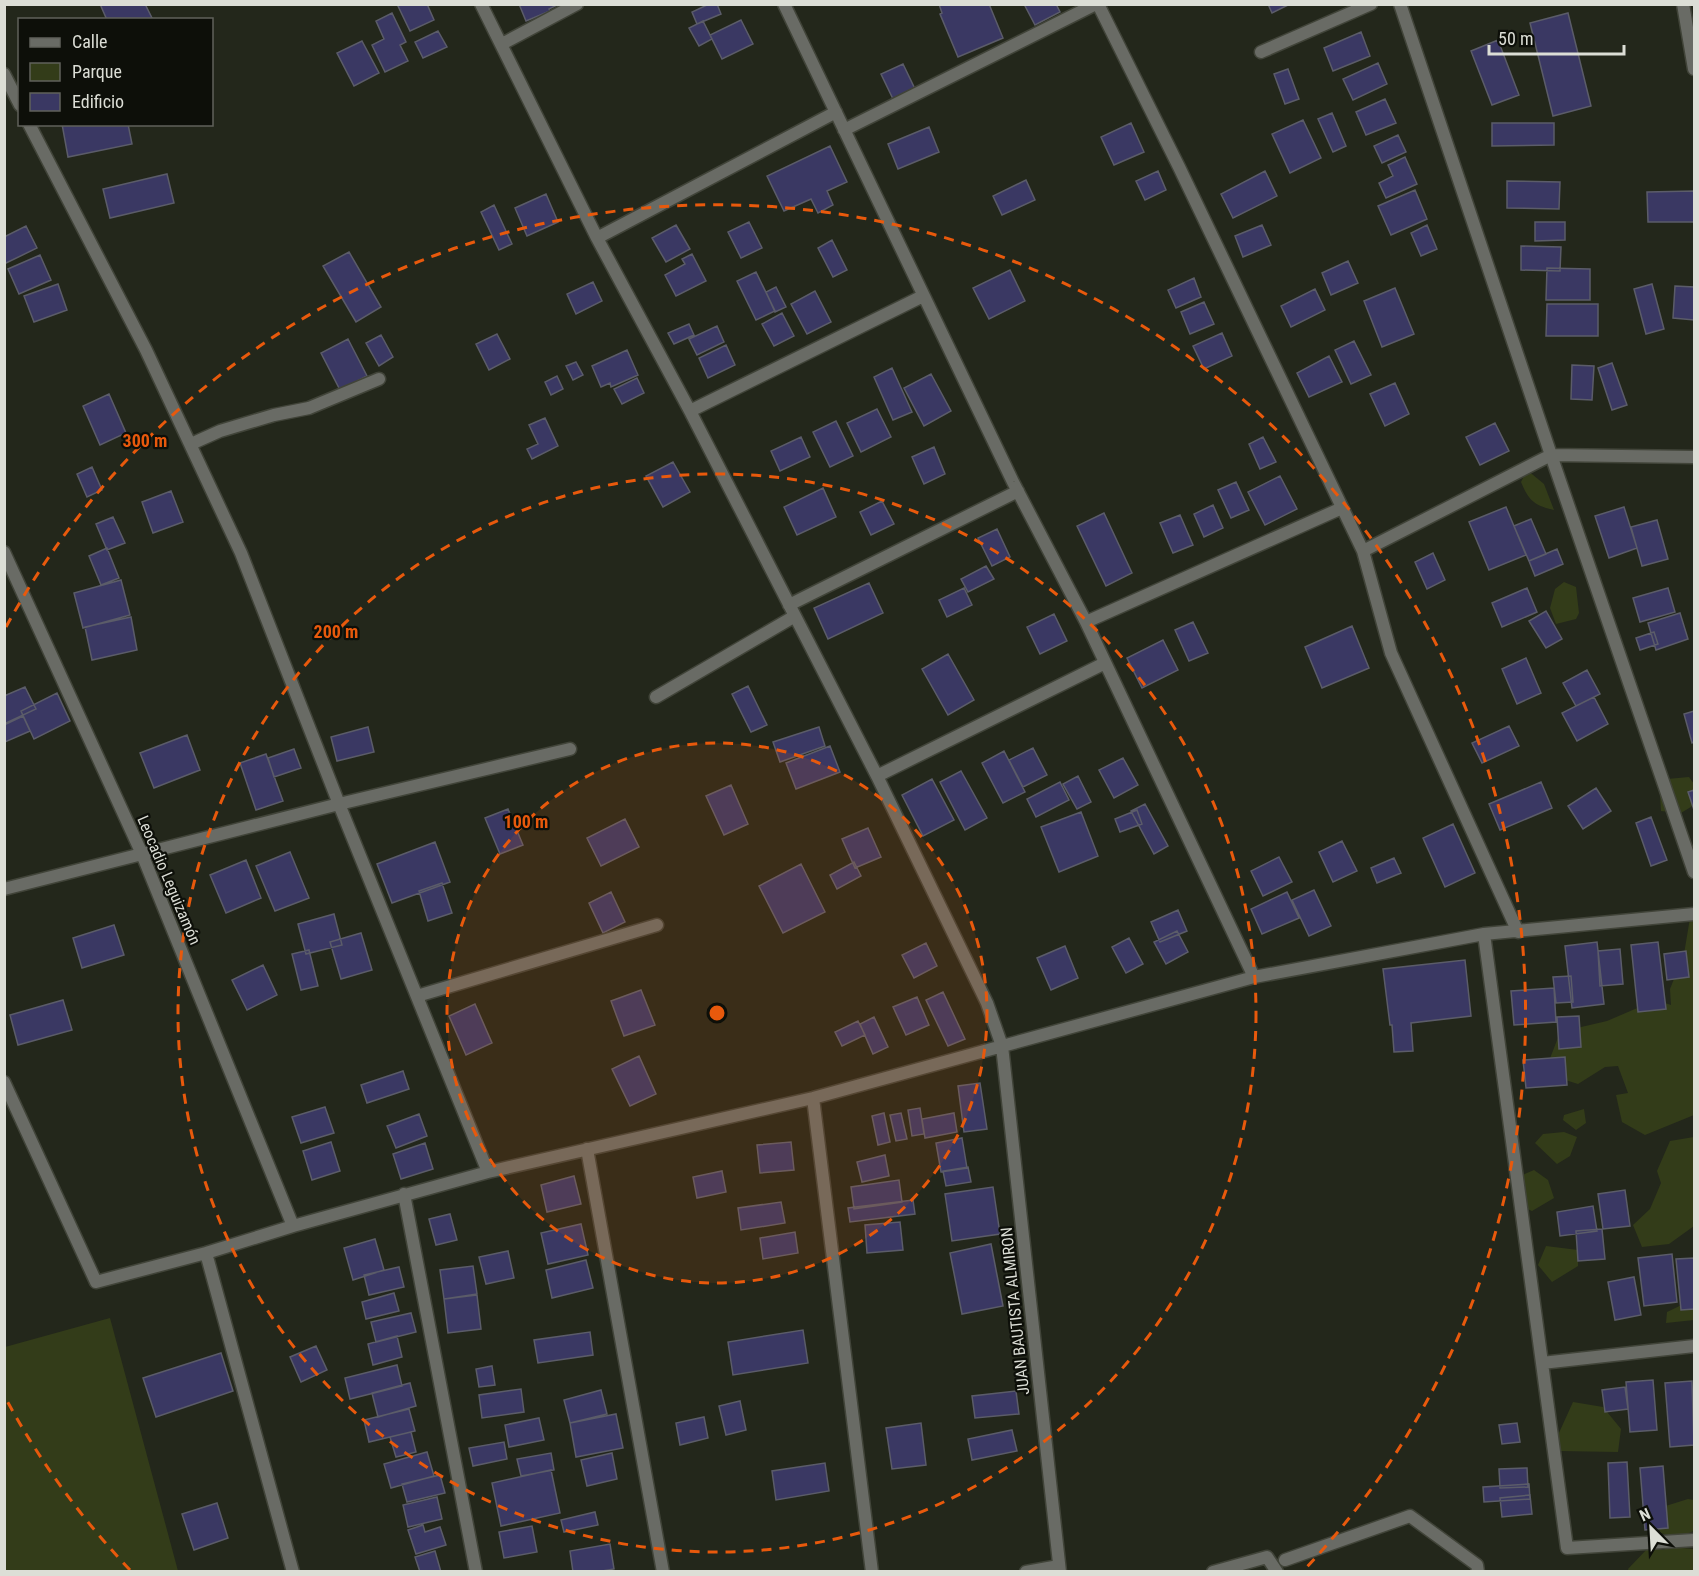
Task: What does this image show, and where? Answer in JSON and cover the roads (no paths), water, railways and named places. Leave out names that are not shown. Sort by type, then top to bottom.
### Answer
[{"type":"street","name":"JUAN BAUTISTA ALMIRON","points":[[482,4],[597,237],[690,411],[877,776],[987,1004],[1002,1046],[1059,1569]]},
{"type":"street","points":[[502,44],[577,4]]},
{"type":"street","points":[[784,4],[1018,491],[1086,622],[1254,977]]},
{"type":"street","points":[[844,130],[1097,4],[1179,167],[1363,550],[1391,653],[1518,932]]},
{"type":"street","points":[[1261,52],[1371,4]]},
{"type":"street","points":[[1400,4],[1551,455],[1695,872]]},
{"type":"street","points":[[1683,4],[1695,69]]},
{"type":"street","points":[[4,74],[18,101]]},
{"type":"street","points":[[597,237],[836,112]]},
{"type":"street","points":[[30,126],[146,350],[242,553],[339,804],[488,1172]]},
{"type":"street","points":[[690,411],[923,296]]},
{"type":"street","points":[[192,444],[220,431],[274,415],[309,408],[379,379]]},
{"type":"street","points":[[1363,550],[1551,455],[1695,457]]},
{"type":"street","points":[[656,697],[792,610],[1018,491]]},
{"type":"street","points":[[1086,622],[1342,508]]},
{"type":"street","name":"Leocadio Leguizamón","points":[[4,552],[142,854],[293,1226]]},
{"type":"street","points":[[877,776],[1105,663]]},
{"type":"street","points":[[4,889],[339,804],[570,749]]},
{"type":"street","points":[[4,1082],[96,1282],[206,1253],[404,1194],[488,1172],[813,1098],[1254,977],[1484,934],[1695,914]]},
{"type":"street","points":[[417,996],[657,925]]},
{"type":"street","points":[[1484,934],[1567,1548],[1695,1540]]},
{"type":"street","points":[[813,1098],[872,1572]]},
{"type":"street","points":[[587,1149],[663,1572]]},
{"type":"street","points":[[404,1194],[476,1572]]},
{"type":"street","points":[[206,1253],[293,1572]]},
{"type":"street","points":[[1542,1363],[1695,1346]]},
{"type":"street","points":[[1285,1560],[1410,1516],[1478,1568]]},
{"type":"street","points":[[1213,1572],[1267,1557],[1277,1572]]},
{"type":"street","points":[[1026,1572],[1059,1569]]}]
